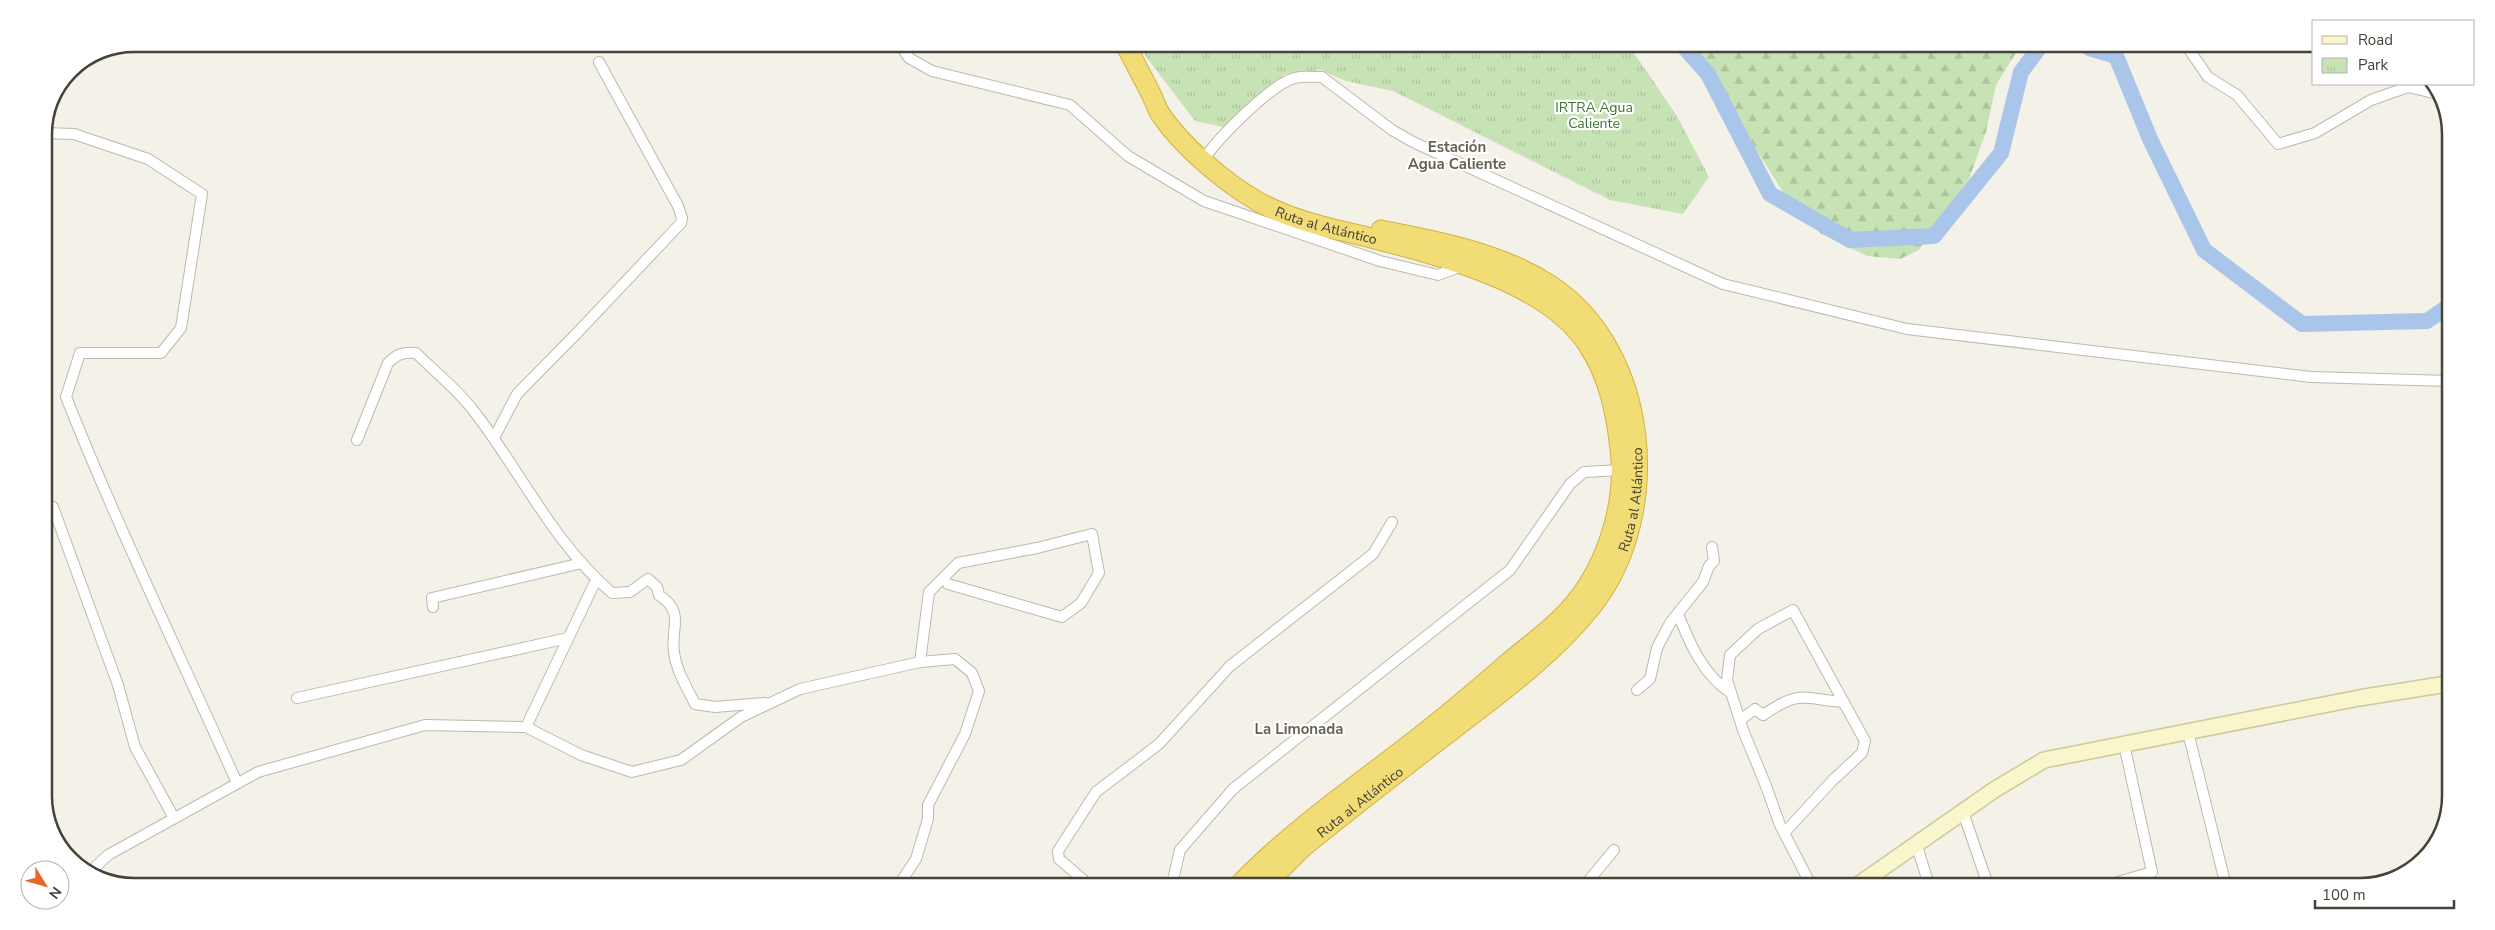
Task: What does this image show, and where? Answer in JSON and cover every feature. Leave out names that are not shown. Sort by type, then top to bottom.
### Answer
[{"type":"highway","name":"Ruta al Atlántico","points":[[1130,53],[1152,95],[1159,113],[1206,157],[1258,201],[1296,218],[1463,266],[1498,278],[1532,294],[1567,319],[1588,344],[1600,366],[1615,408],[1621,470],[1621,491],[1611,537],[1589,582],[1568,611],[1463,702],[1291,837],[1247,878]]},
{"type":"highway","name":"Ruta al Atlántico","points":[[1206,157],[1265,195],[1304,212],[1420,237],[1492,258],[1523,269],[1553,287],[1595,328],[1615,361],[1630,402],[1636,444],[1638,481],[1627,541],[1617,566],[1593,605],[1553,650],[1303,847],[1272,878]]},
{"type":"street","points":[[905,52],[909,58],[932,72],[1070,105],[1128,156],[1204,202],[1400,266],[1438,275],[1463,266]]},
{"type":"street","points":[[2191,52],[2208,77],[2237,95],[2278,144],[2315,133],[2371,100],[2408,87],[2430,92]]},
{"type":"street","points":[[494,438],[517,394],[681,223],[682,218],[678,206],[599,62]]},
{"type":"street","points":[[1206,157],[1273,88],[1294,78],[1322,76],[1392,130],[1412,142],[1723,284],[1907,329],[2311,377],[2442,381]]},
{"type":"street","points":[[52,133],[74,134],[148,159],[202,194],[181,328],[161,354],[80,353],[66,396],[101,486],[141,568],[237,784]]},
{"type":"street","points":[[357,440],[388,363],[396,355],[407,352],[416,353],[472,408],[550,522],[596,580],[612,593],[630,592],[648,579],[656,587],[658,595],[667,601],[676,619],[673,651],[682,677],[695,704],[715,707],[771,703]]},
{"type":"street","points":[[1173,878],[1180,850],[1233,789],[1510,570],[1570,484],[1584,472],[1621,470]]},
{"type":"street","points":[[53,507],[118,685],[135,747],[174,818]]},
{"type":"street","points":[[1081,878],[1059,859],[1058,851],[1096,792],[1159,744],[1230,666],[1373,554],[1392,522]]},
{"type":"street","points":[[920,662],[928,592],[958,563],[1037,548],[1092,534],[1099,573],[1081,604],[1062,617],[948,584]]},
{"type":"street","points":[[1637,690],[1650,679],[1657,648],[1670,623],[1704,582],[1709,566],[1714,561],[1712,547]]},
{"type":"street","points":[[433,607],[432,598],[582,563]]},
{"type":"street","points":[[526,727],[596,580]]},
{"type":"street","points":[[1784,833],[1833,780],[1862,753],[1865,741],[1794,610],[1758,628],[1730,655],[1727,680],[1740,720],[1784,833],[1807,878]]},
{"type":"street","points":[[1678,614],[1700,664],[1711,672],[1718,685],[1731,693]]},
{"type":"street","points":[[297,698],[568,638]]},
{"type":"street","points":[[95,867],[108,855],[258,772],[425,725],[526,727],[581,755],[632,772],[681,760],[742,717],[800,689],[920,662],[955,659],[972,674],[979,691],[965,734],[928,805],[928,819],[916,859],[903,878]]},
{"type":"street","points":[[1877,878],[1994,790],[2044,760],[2352,700],[2442,685]]},
{"type":"street","points":[[1740,720],[1755,709],[1763,715],[1785,700],[1802,696],[1844,702]]},
{"type":"street","points":[[2188,732],[2224,878]]},
{"type":"street","points":[[2124,744],[2152,872],[2131,878]]},
{"type":"street","points":[[1963,812],[1985,878]]},
{"type":"street","points":[[1917,846],[1927,878]]},
{"type":"street","points":[[1592,878],[1614,850]]},
{"type":"green space","name":"IRTRA Agua Caliente","points":[[1143,52],[1633,52],[1677,116],[1709,177],[1683,214],[1610,200],[1393,91],[1346,81],[1321,70],[1285,74],[1242,110],[1228,128],[1195,121]]},
{"type":"green space","points":[[1695,52],[2017,52],[1996,85],[1986,132],[1969,179],[1919,250],[1900,259],[1867,256],[1821,234],[1783,192]]},
{"type":"waterway","points":[[1688,52],[1708,74],[1770,194],[1850,240],[1934,236],[2001,153],[2021,72],[2036,52]]},
{"type":"waterway","points":[[2102,52],[2116,56],[2150,139],[2204,250],[2302,324],[2427,321],[2442,311]]},
{"type":"district","name":"Estación Agua Caliente","points":[[1457,156]]},
{"type":"district","name":"La Limonada","points":[[1299,729]]}]
